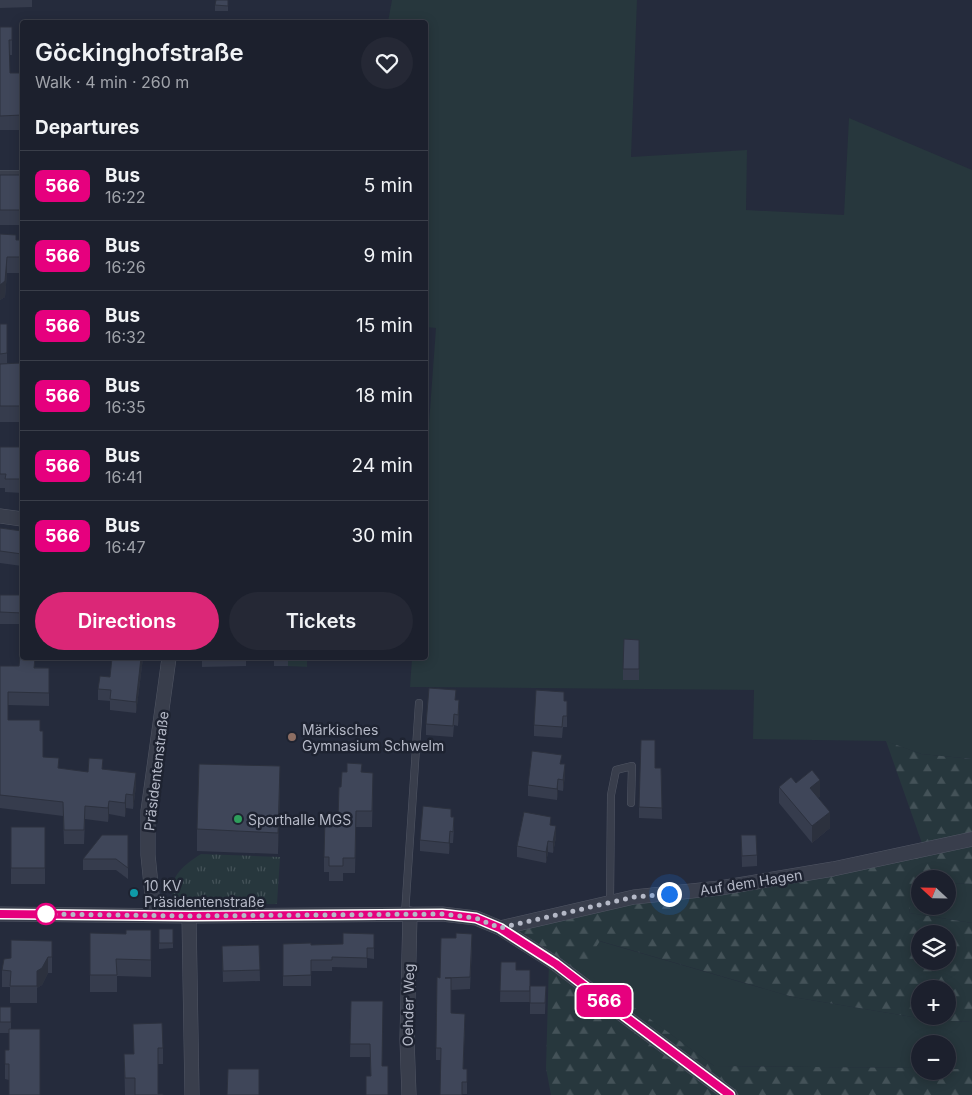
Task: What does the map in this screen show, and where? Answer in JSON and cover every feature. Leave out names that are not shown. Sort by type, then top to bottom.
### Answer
[{"type":"street","points":[[0,516],[20,519]]},
{"type":"street","name":"Präsidentenstraße","points":[[154,915],[148,854],[148,811],[169,660]]},
{"type":"street","name":"Auf dem Hagen","points":[[500,928],[634,897],[720,888],[832,869],[972,839]]},
{"type":"street","points":[[0,914],[189,916],[442,914],[476,918],[500,928],[556,964],[730,1095]]},
{"type":"street","name":"Oehder Weg","points":[[408,914],[407,1039],[409,1095]]},
{"type":"street","points":[[189,916],[192,1095]]},
{"type":"lane","points":[[0,174],[20,174]]},
{"type":"lane","points":[[408,914],[419,703]]},
{"type":"lane","points":[[610,902],[611,795],[616,770],[632,766],[631,803]]},
{"type":"green space","points":[[392,0],[637,0],[631,157],[747,150],[746,210],[844,215],[849,118],[972,170],[972,759],[921,754],[885,741],[753,739],[754,690],[410,687],[412,660],[428,660],[428,436],[436,328],[428,327],[428,20],[388,20]]},
{"type":"green space","points":[[288,660],[307,660],[307,667],[288,666]]},
{"type":"green space","points":[[886,741],[921,754],[972,759],[972,884],[956,883],[956,870],[911,870],[911,903],[909,913],[911,915],[972,923],[972,1022],[956,1021],[956,980],[911,980],[911,1017],[793,997],[600,941],[582,969],[714,1066],[911,1068],[911,1080],[956,1080],[956,1069],[972,1069],[972,1095],[551,1095],[546,1068],[549,962],[508,926],[800,872],[923,846]]},
{"type":"green space","points":[[201,854],[280,857],[277,904],[177,905],[172,890],[175,877],[189,862]]},
{"type":"green space","points":[[956,883],[972,884],[972,923],[922,915],[956,915]]},
{"type":"green space","points":[[599,941],[793,997],[911,1017],[911,1025],[956,1025],[956,1021],[972,1022],[972,1069],[956,1069],[956,1035],[911,1035],[911,1068],[714,1066],[581,969]]},
{"type":"building","points":[[216,0],[228,0],[228,6],[215,5]]},
{"type":"building","points":[[0,27],[12,27],[12,40],[9,40],[10,73],[20,73],[20,115],[0,116]]},
{"type":"building","points":[[0,175],[20,175],[20,210],[0,210]]},
{"type":"building","points":[[0,234],[16,235],[16,240],[20,240],[20,257],[7,257],[5,281],[0,285]]},
{"type":"building","points":[[0,324],[7,324],[7,353],[0,354]]},
{"type":"building","points":[[20,363],[20,406],[0,406],[0,364]]},
{"type":"building","points":[[0,447],[20,447],[20,479],[5,479],[6,474],[0,474]]},
{"type":"building","points":[[0,528],[20,531],[20,554],[0,551]]},
{"type":"building","points":[[0,595],[20,595],[20,613],[0,612]]},
{"type":"building","points":[[624,639],[639,640],[639,669],[623,669]]},
{"type":"building","points":[[20,657],[20,660],[35,660],[34,668],[49,668],[49,693],[8,692],[8,720],[40,720],[40,731],[43,731],[43,757],[59,758],[58,768],[88,772],[89,758],[103,759],[102,769],[136,773],[133,795],[126,794],[125,803],[109,801],[108,808],[85,806],[84,830],[64,830],[63,802],[0,795],[0,666],[19,666]]},
{"type":"building","points":[[112,660],[141,660],[136,702],[110,699],[111,690],[98,689],[100,676],[110,677]]},
{"type":"building","points":[[429,688],[456,690],[455,700],[459,700],[458,715],[454,714],[453,726],[426,724]]},
{"type":"building","points":[[536,690],[564,692],[564,701],[567,701],[567,716],[563,716],[562,727],[534,725]]},
{"type":"building","points":[[641,740],[655,740],[655,768],[661,768],[662,808],[639,807]]},
{"type":"building","points":[[532,751],[562,755],[560,764],[565,764],[563,780],[558,779],[557,789],[528,785]]},
{"type":"building","points":[[347,763],[362,764],[361,772],[373,773],[372,811],[356,811],[355,858],[343,858],[343,866],[329,866],[329,857],[324,857],[325,818],[338,819],[339,787],[341,787],[342,772],[347,772]]},
{"type":"building","name":"Sporthalle MGS","points":[[199,764],[280,766],[278,833],[197,829]]},
{"type":"building","points":[[812,770],[820,780],[810,788],[830,812],[812,826],[779,787],[791,777],[796,783]]},
{"type":"building","points":[[423,806],[451,809],[451,817],[454,817],[453,832],[450,831],[449,843],[420,840]]},
{"type":"building","points":[[524,812],[551,817],[550,825],[556,826],[553,842],[548,841],[546,852],[517,846]]},
{"type":"building","points":[[11,827],[45,827],[45,868],[11,868]]},
{"type":"building","points":[[102,835],[128,835],[128,868],[116,859],[83,859]]},
{"type":"building","points":[[741,835],[756,835],[757,855],[742,856]]},
{"type":"building","points":[[159,929],[173,929],[173,943],[159,943]]},
{"type":"building","points":[[126,930],[151,930],[151,960],[116,959],[117,975],[90,975],[90,933],[126,934]]},
{"type":"building","points":[[343,933],[374,934],[374,948],[367,948],[367,958],[332,957],[332,960],[311,960],[311,975],[283,976],[283,944],[343,944]]},
{"type":"building","points":[[456,933],[472,934],[470,977],[445,978],[451,978],[451,1013],[465,1014],[463,1069],[467,1069],[467,1082],[462,1082],[462,1095],[440,1095],[441,1048],[436,1048],[437,977],[440,978],[441,938],[456,938]]},
{"type":"building","points":[[11,940],[52,941],[52,957],[48,957],[42,968],[37,971],[37,986],[10,986],[11,971],[2,970],[4,959],[11,958]]},
{"type":"building","points":[[259,945],[260,970],[223,971],[222,946]]},
{"type":"building","points":[[501,962],[516,962],[516,970],[530,970],[530,991],[500,991]]},
{"type":"building","points":[[530,986],[546,986],[545,1003],[530,1003]]},
{"type":"building","points":[[351,1001],[383,1001],[382,1066],[388,1066],[388,1095],[366,1095],[366,1076],[371,1076],[370,1044],[350,1044]]},
{"type":"building","points":[[0,1007],[11,1007],[11,1022],[0,1022]]},
{"type":"building","points":[[162,1023],[163,1048],[158,1048],[158,1094],[163,1095],[135,1095],[135,1078],[125,1078],[124,1054],[134,1054],[133,1024]]},
{"type":"building","points":[[9,1029],[40,1029],[40,1095],[9,1095],[9,1064],[5,1064],[5,1050],[9,1050]]},
{"type":"building","points":[[228,1069],[259,1069],[259,1095],[227,1095]]},
{"type":"bus line","name":"566","points":[[0,914],[189,916],[442,914],[476,918],[500,928],[556,964],[730,1095]]},
{"type":"place","name":"Märkisches Gymnasium Schwelm","points":[[292,737]]},
{"type":"place","name":"Sporthalle MGS","points":[[238,819]]},
{"type":"place","name":"10 KV Präsidentenstraße","points":[[134,893]]},
{"type":"route","points":[[46,914],[189,916],[442,914],[476,918],[500,928],[634,897],[669,894]]}]
